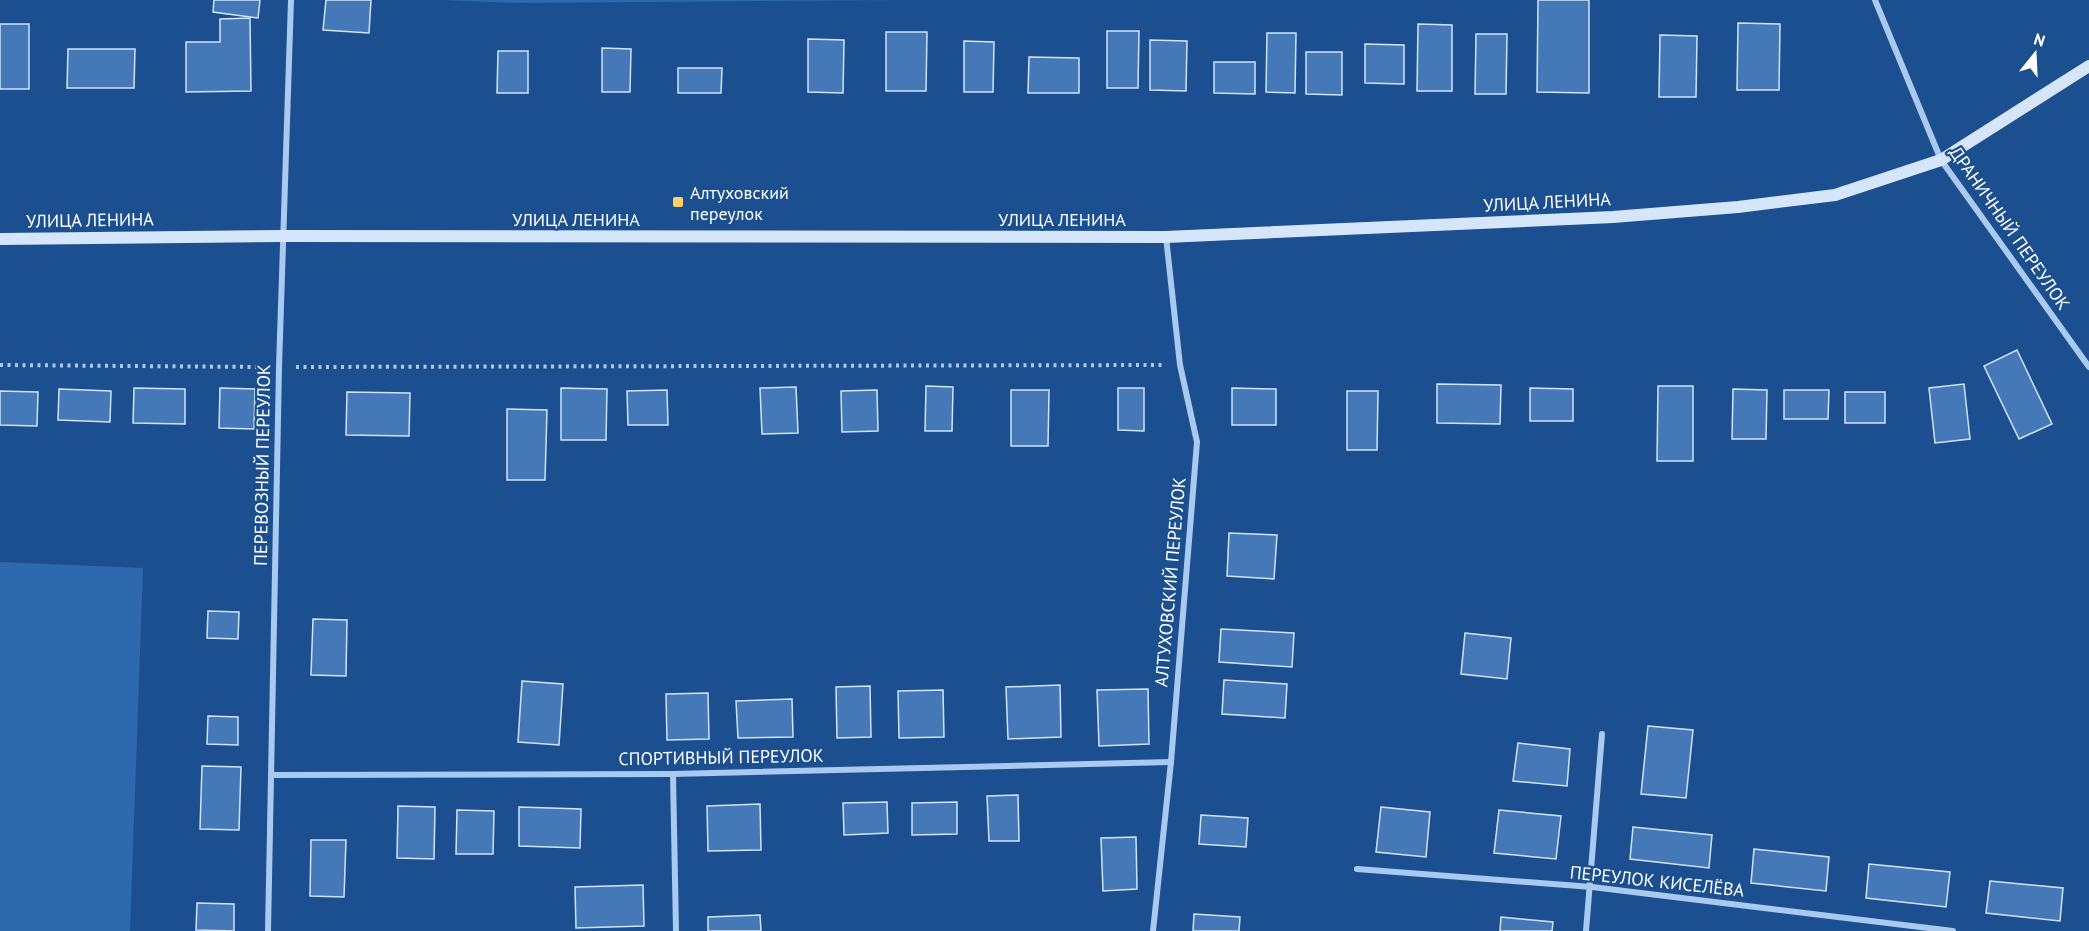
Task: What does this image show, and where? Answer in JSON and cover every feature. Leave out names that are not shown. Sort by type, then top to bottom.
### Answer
[{"type":"main road","name":"УЛИЦА ЛЕНИНА","points":[[0,239],[285,236],[1166,237],[1613,217],[1738,207],[1835,195],[1941,160],[2089,66]]},
{"type":"street","name":"ПЕРЕВОЗНЫЙ ПЕРЕУЛОК","points":[[268,931],[279,367],[291,0]]},
{"type":"street","name":"ДРАНИЧНЫЙ ПЕРЕУЛОК","points":[[1875,0],[1941,160],[2089,367]]},
{"type":"street","name":"АЛТУХОВСКИЙ ПЕРЕУЛОК","points":[[1154,931],[1171,762],[1197,442],[1180,365],[1166,237]]},
{"type":"street","points":[[1586,931],[1592,887],[1602,734]]},
{"type":"street","name":"СПОРТИВНЫЙ ПЕРЕУЛОК","points":[[271,775],[673,774],[1171,762]]},
{"type":"street","points":[[673,774],[676,931]]},
{"type":"street","name":"ПЕРЕУЛОК КИСЕЛЁВА","points":[[1357,869],[1592,887],[1953,931]]},
{"type":"path","points":[[0,365],[279,367],[1180,365]]},
{"type":"shaded area","points":[[442,0],[906,0],[519,3]]},
{"type":"shaded area","points":[[0,562],[143,568],[130,931],[0,931]]},
{"type":"building","points":[[214,0],[260,0],[258,18],[213,12]]},
{"type":"building","points":[[326,0],[371,0],[369,33],[323,30]]},
{"type":"building","points":[[1538,0],[1589,0],[1589,93],[1537,92]]},
{"type":"building","points":[[250,18],[251,91],[186,92],[186,42],[220,42],[220,19]]},
{"type":"building","points":[[1738,23],[1780,24],[1779,90],[1737,90]]},
{"type":"building","points":[[0,24],[29,24],[29,89],[0,89]]},
{"type":"building","points":[[1418,24],[1452,25],[1452,91],[1417,91]]},
{"type":"building","points":[[1107,31],[1139,31],[1138,88],[1107,88]]},
{"type":"building","points":[[886,32],[927,32],[926,91],[886,91]]},
{"type":"building","points":[[1267,33],[1296,33],[1295,93],[1266,92]]},
{"type":"building","points":[[1476,34],[1507,34],[1506,94],[1475,94]]},
{"type":"building","points":[[1660,35],[1697,36],[1696,97],[1659,97]]},
{"type":"building","points":[[808,39],[844,40],[843,93],[808,92]]},
{"type":"building","points":[[1150,40],[1187,41],[1186,91],[1150,90]]},
{"type":"building","points":[[964,41],[994,42],[993,92],[964,92]]},
{"type":"building","points":[[1365,44],[1404,45],[1404,84],[1365,83]]},
{"type":"building","points":[[602,48],[631,49],[630,92],[602,92]]},
{"type":"building","points":[[68,49],[135,49],[134,88],[67,88]]},
{"type":"building","points":[[498,51],[528,51],[528,93],[497,93]]},
{"type":"building","points":[[1306,52],[1342,52],[1342,95],[1306,94]]},
{"type":"building","points":[[1029,57],[1079,58],[1079,93],[1028,93]]},
{"type":"building","points":[[1214,62],[1255,62],[1255,94],[1214,93]]},
{"type":"building","points":[[678,68],[722,68],[721,93],[678,93]]},
{"type":"building","points":[[2017,350],[2052,424],[2019,439],[1984,366]]},
{"type":"building","points":[[1437,384],[1501,385],[1500,424],[1437,423]]},
{"type":"building","points":[[1964,384],[1970,439],[1935,443],[1929,388]]},
{"type":"building","points":[[926,386],[953,387],[952,431],[925,431]]},
{"type":"building","points":[[1658,386],[1693,386],[1693,461],[1657,461]]},
{"type":"building","points":[[796,387],[798,433],[762,434],[760,388]]},
{"type":"building","points":[[134,388],[185,389],[185,424],[133,423]]},
{"type":"building","points":[[220,388],[255,389],[254,429],[219,428]]},
{"type":"building","points":[[561,388],[607,389],[606,440],[561,440]]},
{"type":"building","points":[[1118,388],[1144,388],[1144,431],[1118,430]]},
{"type":"building","points":[[1232,388],[1276,389],[1276,425],[1232,425]]},
{"type":"building","points":[[1530,388],[1573,389],[1573,421],[1530,421]]},
{"type":"building","points":[[59,389],[111,391],[110,422],[58,420]]},
{"type":"building","points":[[1733,389],[1767,390],[1766,439],[1732,439]]},
{"type":"building","points":[[667,390],[668,425],[628,425],[627,391]]},
{"type":"building","points":[[877,390],[878,431],[842,432],[841,391]]},
{"type":"building","points":[[1011,390],[1049,390],[1048,446],[1011,446]]},
{"type":"building","points":[[1784,390],[1829,390],[1828,419],[1784,419]]},
{"type":"building","points":[[0,391],[38,392],[37,426],[0,425]]},
{"type":"building","points":[[1347,391],[1378,391],[1377,450],[1347,450]]},
{"type":"building","points":[[347,392],[410,393],[409,436],[346,435]]},
{"type":"building","points":[[1845,392],[1885,392],[1885,423],[1845,423]]},
{"type":"building","points":[[507,409],[547,410],[545,480],[507,480]]},
{"type":"building","points":[[1229,533],[1277,535],[1274,579],[1227,576]]},
{"type":"building","points":[[208,611],[239,612],[238,639],[207,638]]},
{"type":"building","points":[[313,619],[347,620],[346,676],[311,675]]},
{"type":"building","points":[[1221,629],[1294,633],[1292,667],[1219,662]]},
{"type":"building","points":[[1465,633],[1511,638],[1507,679],[1461,674]]},
{"type":"building","points":[[1224,680],[1287,684],[1285,718],[1222,714]]},
{"type":"building","points":[[522,681],[563,684],[559,745],[518,742]]},
{"type":"building","points":[[1060,685],[1061,737],[1008,739],[1006,687]]},
{"type":"building","points":[[870,686],[871,737],[837,738],[836,687]]},
{"type":"building","points":[[1148,689],[1149,744],[1099,746],[1097,690]]},
{"type":"building","points":[[943,690],[944,737],[899,738],[898,691]]},
{"type":"building","points":[[708,693],[709,739],[667,740],[666,694]]},
{"type":"building","points":[[792,699],[793,737],[738,738],[736,701]]},
{"type":"building","points":[[208,716],[238,717],[238,745],[207,744]]},
{"type":"building","points":[[1648,726],[1693,730],[1686,798],[1641,794]]},
{"type":"building","points":[[1518,743],[1570,749],[1567,786],[1513,781]]},
{"type":"building","points":[[202,766],[241,767],[239,830],[200,829]]},
{"type":"building","points":[[1018,795],[1019,841],[989,841],[987,796]]},
{"type":"building","points":[[887,802],[888,833],[844,835],[843,803]]},
{"type":"building","points":[[957,802],[957,834],[912,835],[912,803]]},
{"type":"building","points":[[760,804],[761,850],[708,851],[707,806]]},
{"type":"building","points":[[398,806],[435,807],[434,859],[397,858]]},
{"type":"building","points":[[519,807],[581,809],[580,848],[519,846]]},
{"type":"building","points":[[1381,807],[1430,812],[1426,857],[1376,852]]},
{"type":"building","points":[[457,810],[494,811],[493,854],[456,854]]},
{"type":"building","points":[[1499,810],[1561,816],[1556,859],[1494,853]]},
{"type":"building","points":[[1201,815],[1248,818],[1246,847],[1199,844]]},
{"type":"building","points":[[1633,827],[1712,835],[1709,868],[1630,859]]},
{"type":"building","points":[[1136,837],[1137,889],[1103,891],[1101,838]]},
{"type":"building","points":[[311,840],[346,840],[344,897],[310,896]]},
{"type":"building","points":[[1754,849],[1829,857],[1826,891],[1751,883]]},
{"type":"building","points":[[1869,864],[1950,872],[1946,907],[1866,898]]},
{"type":"building","points":[[1990,881],[2063,888],[2060,921],[1986,913]]},
{"type":"building","points":[[643,885],[644,926],[576,928],[575,887]]},
{"type":"building","points":[[197,903],[234,904],[234,931],[196,930]]},
{"type":"building","points":[[1194,914],[1240,917],[1239,931],[1193,931]]},
{"type":"building","points":[[760,915],[761,931],[708,931],[708,917]]},
{"type":"building","points":[[1501,917],[1553,922],[1552,931],[1500,931]]},
{"type":"place","name":"Алтуховский переулок","points":[[678,202]]}]
